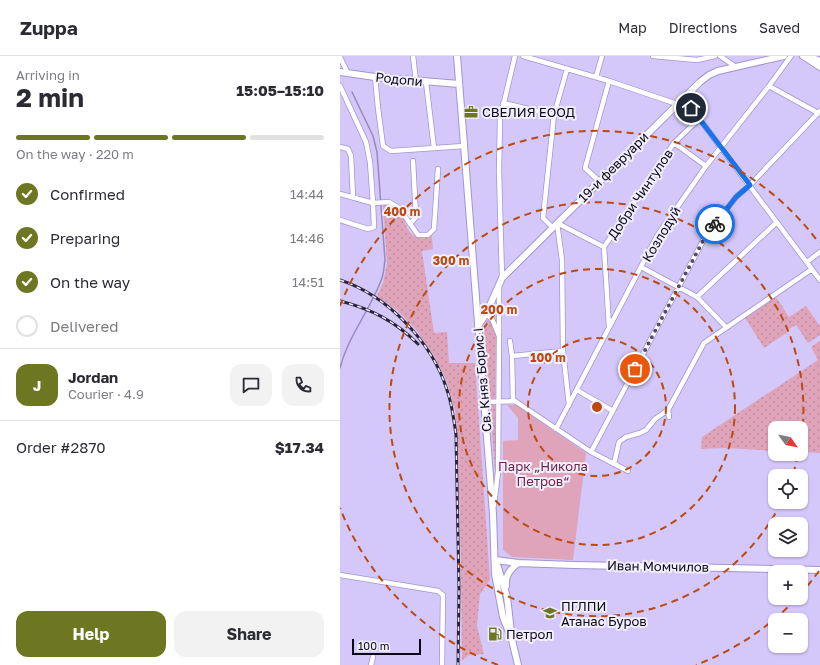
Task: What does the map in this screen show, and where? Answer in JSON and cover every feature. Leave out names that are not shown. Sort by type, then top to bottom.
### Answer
[{"type":"street","points":[[413,56],[416,81]]},
{"type":"street","name":"Св. Княз Борис I","points":[[457,56],[493,514],[496,574],[503,617],[512,640]]},
{"type":"street","points":[[502,278],[499,171],[500,119],[515,56]]},
{"type":"street","points":[[523,56],[609,81],[677,104]]},
{"type":"street","points":[[596,77],[602,56]]},
{"type":"street","points":[[653,56],[698,58],[715,56]]},
{"type":"street","points":[[720,56],[736,67]]},
{"type":"street","name":"19-и февруари","points":[[478,326],[486,314],[502,278],[683,97],[700,82],[709,75],[718,71],[784,56]]},
{"type":"street","name":"Козлодуй","points":[[556,429],[661,230],[706,166],[791,56]]},
{"type":"street","points":[[803,56],[820,67]]},
{"type":"street","points":[[807,56],[820,61]]},
{"type":"street","points":[[340,57],[348,74]]},
{"type":"street","points":[[567,69],[554,115],[543,218],[604,247]]},
{"type":"street","name":"Родопи","points":[[340,72],[375,77],[459,84]]},
{"type":"street","points":[[375,77],[383,146],[391,151],[464,146]]},
{"type":"street","points":[[599,181],[585,168],[609,81]]},
{"type":"street","points":[[426,82],[434,148]]},
{"type":"street","points":[[340,86],[366,142],[370,162],[374,227],[368,229],[340,220]]},
{"type":"street","points":[[591,452],[704,239],[736,197],[750,185],[819,112],[769,86]]},
{"type":"street","points":[[683,97],[820,280]]},
{"type":"street","points":[[503,103],[554,115]]},
{"type":"street","name":"Добри Чинтулов","points":[[609,328],[604,247],[674,143],[699,118]]},
{"type":"street","points":[[674,143],[706,166]]},
{"type":"street","points":[[340,147],[348,149],[351,156],[353,197]]},
{"type":"street","points":[[410,224],[416,217],[413,161]]},
{"type":"street","points":[[340,194],[373,203],[389,202],[399,208],[418,235],[428,235],[434,229],[438,169]]},
{"type":"street","points":[[697,297],[777,222]]},
{"type":"street","points":[[555,225],[562,260],[563,351],[569,405]]},
{"type":"street","points":[[807,262],[820,252]]},
{"type":"street","points":[[641,268],[697,297],[726,327]]},
{"type":"street","points":[[614,464],[620,442],[626,437],[646,430],[655,419],[668,410],[704,343],[812,269]]},
{"type":"street","points":[[493,514],[498,472],[499,286]]},
{"type":"street","points":[[486,314],[492,319],[499,336]]},
{"type":"street","points":[[510,341],[512,356],[513,401]]},
{"type":"street","points":[[512,356],[563,351]]},
{"type":"street","points":[[577,390],[613,411]]},
{"type":"street","points":[[484,402],[513,401],[591,452],[628,471]]},
{"type":"street","points":[[668,410],[669,417]]},
{"type":"street","name":"Св. Княз Борис I","points":[[496,560],[507,597],[512,640],[518,665]]},
{"type":"street","name":"Иван Момчилов","points":[[496,560],[518,563],[820,570]]},
{"type":"street","points":[[507,597],[506,577],[518,563]]},
{"type":"street","points":[[340,575],[438,591],[443,594],[442,665]]},
{"type":"street","points":[[371,665],[373,657]]},
{"type":"green space","points":[[383,205],[392,207],[401,213],[408,230],[414,236],[422,238],[432,235],[433,249],[422,251],[434,333],[447,332],[449,363],[475,363],[490,580],[480,594],[477,626],[484,654],[469,655],[463,660],[458,448],[455,410],[446,379],[434,356],[417,331],[399,312],[377,296],[383,283],[387,264]]},
{"type":"green space","points":[[776,297],[789,317],[806,306],[820,326],[820,335],[808,343],[796,325],[764,348],[745,318]]},
{"type":"green space","points":[[487,320],[490,321],[496,336],[495,400],[490,400],[484,328]]},
{"type":"green space","points":[[820,341],[820,453],[808,452],[808,421],[768,421],[768,451],[725,448],[701,449],[702,437],[818,360],[811,347]]},
{"type":"green space","points":[[490,405],[495,405],[497,473],[495,473]]},
{"type":"green space","name":"Парк „Никола Петров“","points":[[507,405],[516,405],[586,453],[573,560],[512,557],[503,550],[503,441],[518,440],[518,418]]},
{"type":"waterway","points":[[340,368],[348,345],[372,301],[383,276],[385,260],[377,152],[373,136],[352,92]]},
{"type":"railway","points":[[340,280],[358,287],[375,297],[406,323],[431,355],[440,372],[449,395],[456,435],[459,589],[458,665]]},
{"type":"railway","points":[[340,301],[362,308],[382,317],[391,322],[418,344]]},
{"type":"way so far","points":[[635,369],[704,239],[715,224]]},
{"type":"place","name":"СВЕЛИЯ ЕООД","points":[[471,112]]},
{"type":"place","name":"ПГЛПИ Атанас Буров","points":[[550,613]]},
{"type":"place","name":"Петрол","points":[[495,634]]},
{"type":"route","points":[[691,108],[750,185],[736,197],[715,224]]}]
